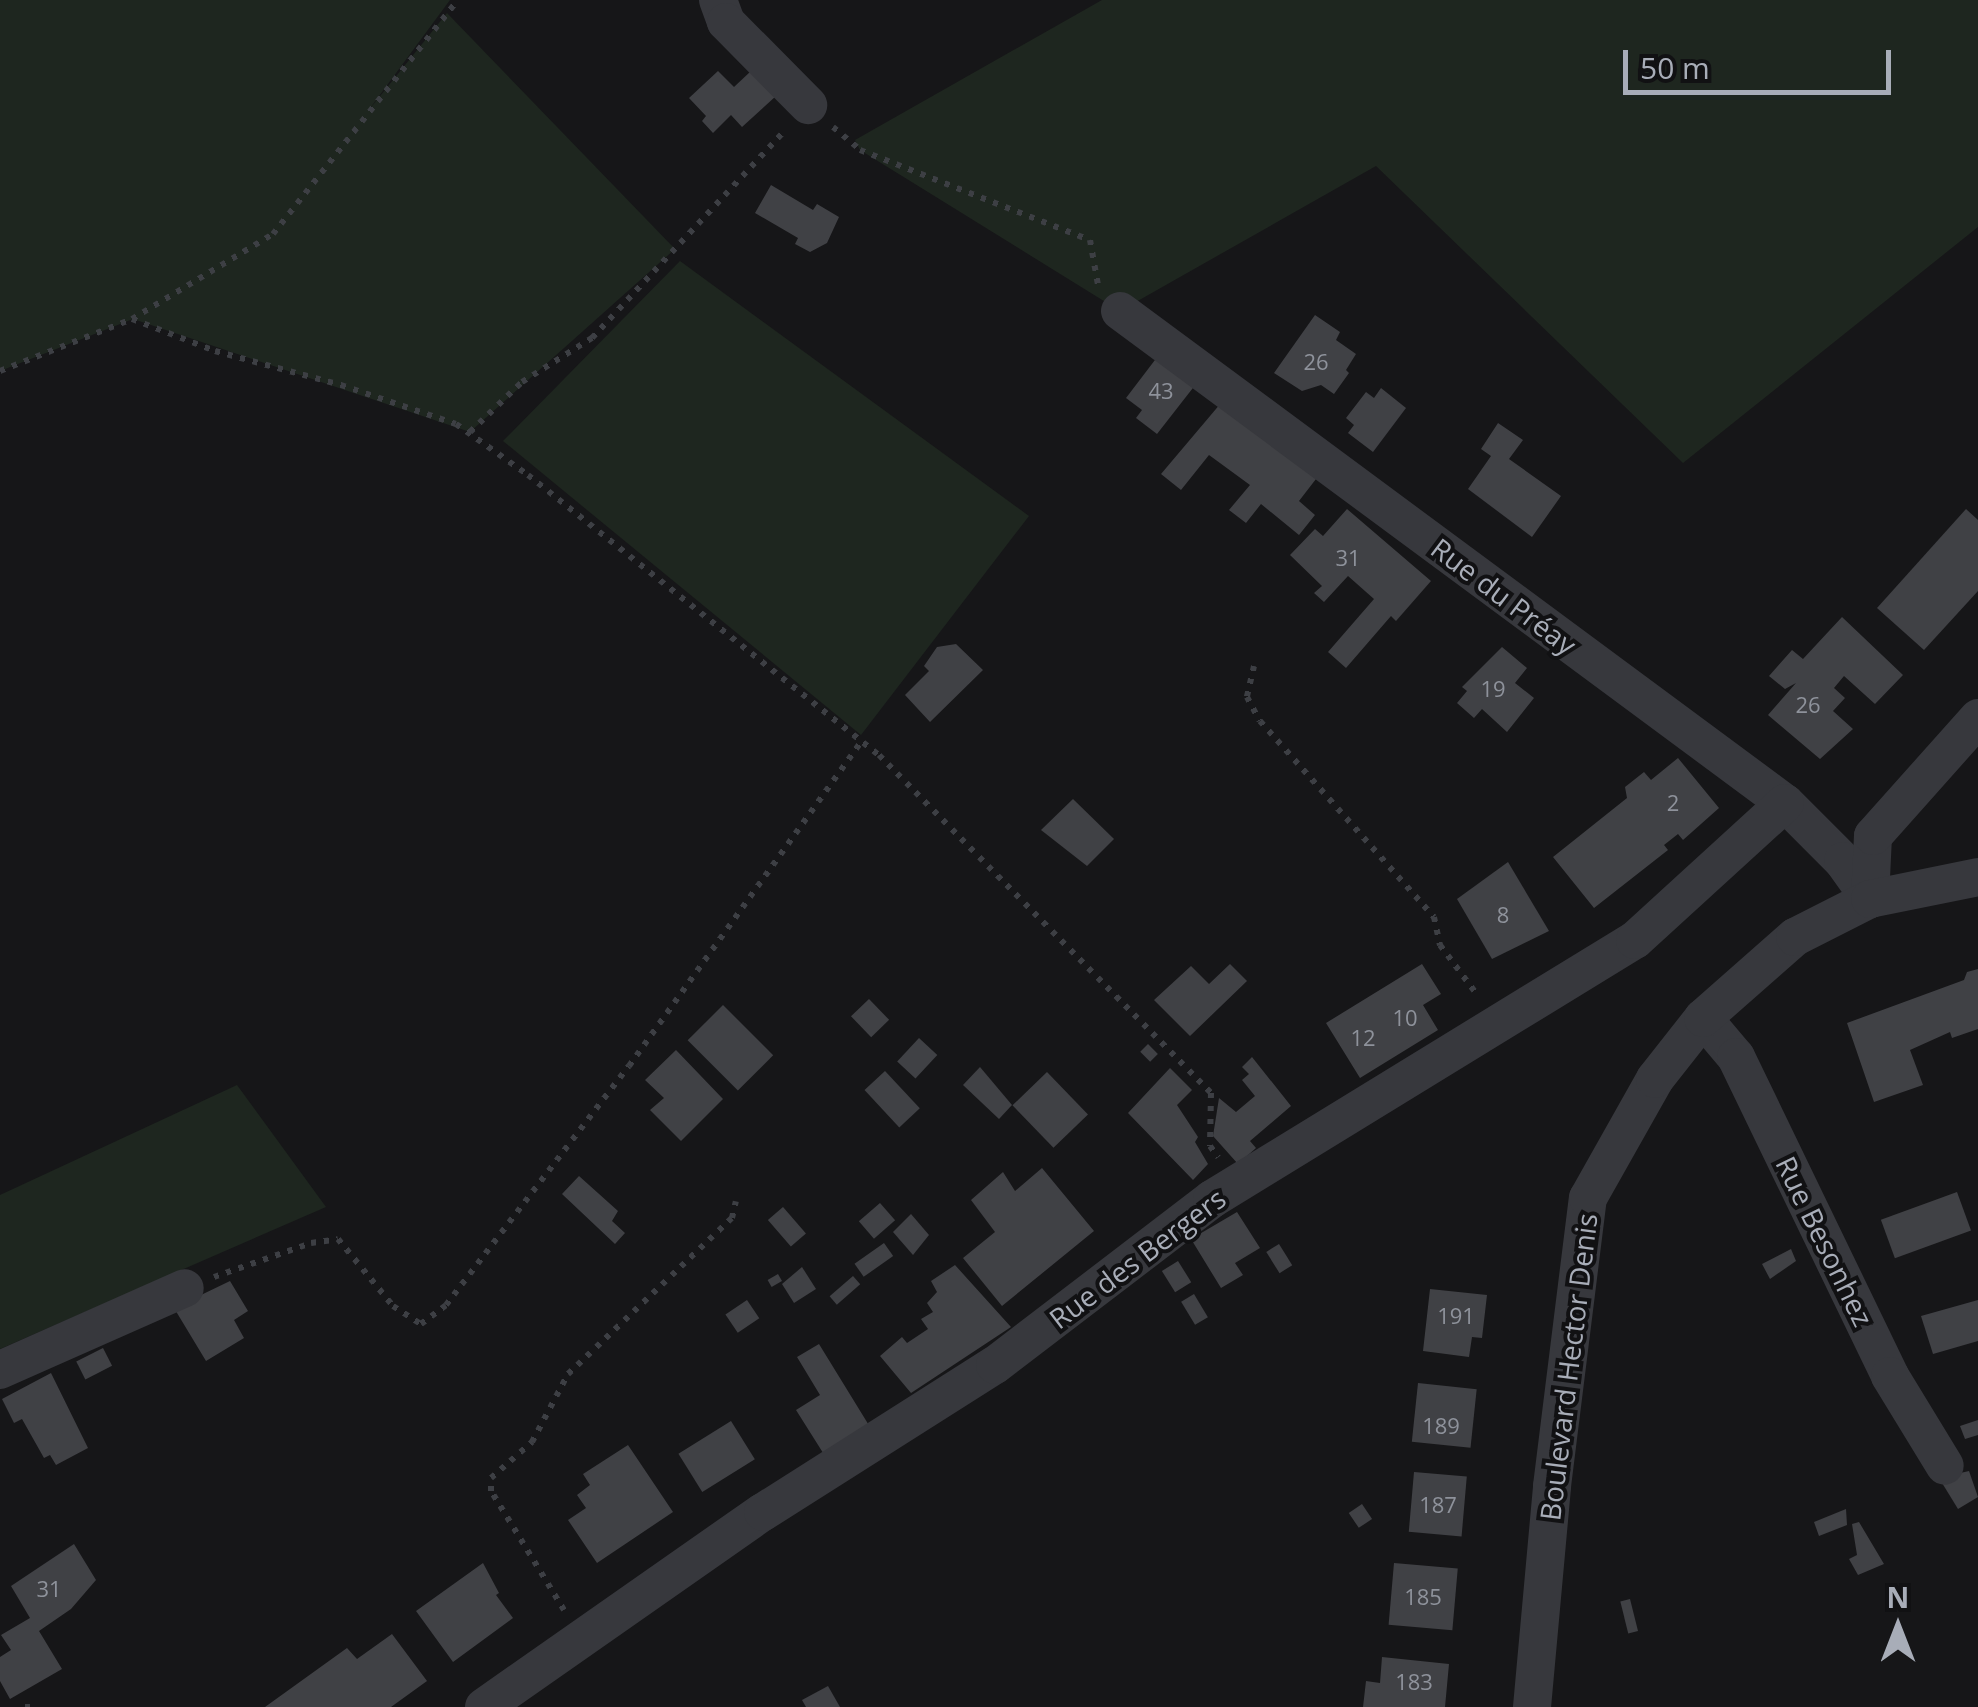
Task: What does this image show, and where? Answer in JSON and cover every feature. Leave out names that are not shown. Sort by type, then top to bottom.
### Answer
[{"type":"street","points":[[718,0],[726,22],[808,105]]},
{"type":"street","name":"Rue du Préay","points":[[1120,311],[1784,803],[1842,861],[1870,899]]},
{"type":"street","points":[[1870,899],[1873,836],[1978,718]]},
{"type":"street","name":"Rue des Bergers","points":[[484,1707],[763,1512],[995,1365],[1236,1183],[1635,940],[1784,803]]},
{"type":"street","name":"Boulevard Hector Denis","points":[[1532,1707],[1552,1486],[1588,1198],[1655,1078],[1703,1018],[1796,938],[1870,899],[1978,877]]},
{"type":"street","name":"Rue Besonhez","points":[[1703,1018],[1736,1057],[1890,1376],[1945,1466]]},
{"type":"street","points":[[0,1370],[185,1288]]},
{"type":"path","points":[[0,371],[132,319],[273,234],[458,0]]},
{"type":"path","points":[[470,432],[522,382],[592,338],[808,105],[860,150],[1090,240],[1100,298],[1120,311]]},
{"type":"path","points":[[132,319],[215,352],[340,385],[470,432],[862,741],[1030,905],[1212,1093],[1210,1146],[1236,1183]]},
{"type":"path","points":[[1254,666],[1247,696],[1260,721],[1434,917],[1440,944],[1499,1025]]},
{"type":"path","points":[[185,1288],[311,1243],[338,1239],[393,1306],[420,1324],[446,1304],[629,1066],[862,741]]},
{"type":"path","points":[[581,1637],[491,1492],[491,1478],[532,1442],[568,1374],[732,1218],[736,1201]]},
{"type":"path","points":[[26,1707],[38,1707]]},
{"type":"shaded area","points":[[0,0],[450,0],[368,111],[447,13],[675,249],[470,432],[133,319],[0,371]]},
{"type":"shaded area","points":[[1102,0],[1978,0],[1978,227],[1683,463],[1376,166],[1120,311],[860,150],[855,140]]},
{"type":"shaded area","points":[[680,261],[1029,516],[861,735],[503,441]]},
{"type":"shaded area","points":[[237,1085],[326,1207],[0,1349],[0,1195]]},
{"type":"building","points":[[718,71],[734,87],[751,71],[776,96],[742,127],[731,115],[713,133],[702,121],[706,116],[689,98]]},
{"type":"building","points":[[771,185],[813,210],[817,204],[839,217],[827,243],[810,252],[795,244],[798,238],[755,213]]},
{"type":"building","points":[[1315,315],[1340,332],[1336,340],[1356,354],[1346,370],[1349,373],[1334,394],[1321,385],[1302,391],[1274,373]]},
{"type":"building","points":[[1158,356],[1196,384],[1157,434],[1136,418],[1142,410],[1126,398]]},
{"type":"building","points":[[1381,388],[1406,408],[1373,452],[1348,433],[1354,425],[1346,418],[1366,392],[1374,398]]},
{"type":"building","points":[[1221,403],[1316,479],[1299,501],[1315,515],[1299,535],[1261,504],[1246,523],[1229,510],[1250,485],[1209,455],[1181,490],[1161,474]]},
{"type":"building","points":[[1498,423],[1523,440],[1509,459],[1561,496],[1532,537],[1468,489],[1491,456],[1481,449]]},
{"type":"building","points":[[1347,509],[1431,581],[1396,621],[1391,616],[1346,668],[1328,652],[1374,599],[1348,576],[1324,602],[1314,593],[1322,586],[1290,555],[1315,529],[1323,536]]},
{"type":"building","points":[[1966,509],[1978,520],[1978,591],[1924,650],[1877,608]]},
{"type":"building","points":[[1842,617],[1903,675],[1875,704],[1844,676],[1834,688],[1845,698],[1833,711],[1853,729],[1820,759],[1768,715],[1796,683],[1785,689],[1769,676],[1792,650],[1803,659]]},
{"type":"building","points":[[956,644],[983,670],[930,722],[905,695],[929,671],[924,666],[937,647]]},
{"type":"building","points":[[1502,647],[1527,668],[1515,683],[1534,698],[1507,732],[1482,709],[1474,718],[1457,703],[1467,691],[1462,687]]},
{"type":"building","points":[[1678,758],[1719,808],[1683,840],[1678,834],[1664,845],[1668,850],[1594,908],[1553,857],[1627,798],[1625,787],[1644,772],[1651,780]]},
{"type":"building","points":[[1073,799],[1114,839],[1087,866],[1041,830]]},
{"type":"building","points":[[1508,862],[1549,931],[1492,959],[1457,899]]},
{"type":"building","points":[[1230,964],[1247,981],[1190,1036],[1154,1000],[1191,966],[1209,984]]},
{"type":"building","points":[[1422,964],[1441,994],[1423,1005],[1438,1030],[1360,1078],[1326,1023]]},
{"type":"building","points":[[1978,969],[1978,1029],[1952,1038],[1950,1032],[1910,1050],[1923,1085],[1874,1102],[1847,1023],[1964,980],[1967,972]]},
{"type":"building","points":[[869,999],[889,1020],[871,1037],[851,1016]]},
{"type":"building","points":[[723,1005],[773,1055],[738,1091],[688,1040]]},
{"type":"building","points":[[919,1038],[937,1055],[915,1078],[897,1061]]},
{"type":"building","points":[[1148,1044],[1158,1054],[1150,1062],[1140,1052]]},
{"type":"building","points":[[676,1050],[723,1099],[681,1141],[650,1110],[664,1098],[645,1080]]},
{"type":"building","points":[[1252,1057],[1291,1106],[1250,1141],[1256,1148],[1238,1164],[1213,1136],[1219,1098],[1236,1112],[1255,1096],[1242,1080],[1249,1074],[1242,1067]]},
{"type":"building","points":[[980,1067],[1012,1105],[999,1119],[963,1085]]},
{"type":"building","points":[[1170,1068],[1192,1090],[1177,1105],[1198,1137],[1195,1142],[1208,1164],[1193,1180],[1128,1113]]},
{"type":"building","points":[[885,1071],[920,1108],[899,1127],[865,1090]]},
{"type":"building","points":[[1047,1072],[1088,1114],[1053,1148],[1012,1105]]},
{"type":"building","points":[[1042,1168],[1094,1231],[1002,1306],[963,1258],[995,1232],[971,1200],[1003,1172],[1015,1191]]},
{"type":"building","points":[[579,1176],[618,1211],[612,1221],[625,1233],[615,1244],[562,1194]]},
{"type":"building","points":[[1957,1192],[1971,1231],[1895,1258],[1881,1220]]},
{"type":"building","points":[[880,1203],[895,1220],[874,1239],[859,1221]]},
{"type":"building","points":[[783,1207],[806,1233],[791,1247],[768,1220]]},
{"type":"building","points":[[1237,1212],[1260,1248],[1235,1263],[1243,1275],[1221,1288],[1191,1239]]},
{"type":"building","points":[[911,1214],[929,1235],[913,1255],[893,1232]]},
{"type":"building","points":[[884,1243],[893,1256],[864,1277],[855,1264]]},
{"type":"building","points":[[1279,1244],[1292,1265],[1280,1273],[1266,1252]]},
{"type":"building","points":[[1791,1249],[1796,1261],[1770,1279],[1762,1264]]},
{"type":"building","points":[[1178,1261],[1191,1282],[1175,1292],[1162,1271]]},
{"type":"building","points":[[955,1265],[1011,1327],[911,1393],[880,1356],[902,1337],[907,1343],[928,1329],[921,1319],[933,1312],[927,1303],[937,1292],[931,1281]]},
{"type":"building","points":[[802,1267],[816,1289],[794,1303],[782,1284]]},
{"type":"building","points":[[778,1274],[782,1281],[772,1287],[768,1280]]},
{"type":"building","points":[[853,1276],[860,1284],[837,1305],[830,1296]]},
{"type":"building","points":[[230,1281],[248,1311],[234,1320],[244,1338],[206,1361],[174,1308]]},
{"type":"building","points":[[1430,1289],[1487,1295],[1482,1338],[1472,1337],[1469,1357],[1423,1351]]},
{"type":"building","points":[[1194,1294],[1208,1317],[1195,1325],[1181,1302]]},
{"type":"building","points":[[747,1300],[759,1318],[738,1333],[725,1315]]},
{"type":"building","points":[[1978,1300],[1978,1341],[1933,1354],[1921,1316]]},
{"type":"building","points":[[819,1344],[870,1427],[825,1456],[796,1410],[820,1395],[797,1357]]},
{"type":"building","points":[[103,1348],[112,1366],[85,1379],[76,1362]]},
{"type":"building","points":[[51,1373],[88,1448],[56,1465],[50,1455],[44,1458],[22,1419],[14,1423],[2,1399]]},
{"type":"building","points":[[1418,1383],[1477,1389],[1471,1448],[1412,1442]]},
{"type":"building","points":[[1978,1420],[1978,1435],[1965,1439],[1960,1426]]},
{"type":"building","points":[[731,1421],[755,1459],[702,1492],[678,1454]]},
{"type":"building","points":[[628,1445],[673,1512],[597,1563],[568,1520],[586,1508],[577,1495],[590,1485],[583,1474]]},
{"type":"building","points":[[1969,1471],[1978,1497],[1958,1509],[1939,1478]]},
{"type":"building","points":[[1414,1472],[1467,1477],[1462,1536],[1409,1532]]},
{"type":"building","points":[[1362,1504],[1372,1519],[1359,1528],[1349,1513]]},
{"type":"building","points":[[1846,1509],[1847,1525],[1819,1536],[1814,1522]]},
{"type":"building","points":[[1859,1522],[1884,1564],[1858,1575],[1849,1559],[1857,1555],[1852,1524]]},
{"type":"building","points":[[74,1544],[96,1580],[71,1609],[39,1631],[62,1669],[10,1699],[0,1681],[0,1657],[11,1650],[1,1635],[30,1618],[11,1586]]},
{"type":"building","points":[[483,1563],[499,1593],[496,1595],[513,1618],[453,1662],[416,1611]]},
{"type":"building","points":[[1394,1563],[1458,1569],[1452,1630],[1389,1625]]},
{"type":"building","points":[[1630,1599],[1638,1631],[1628,1633],[1620,1601]]},
{"type":"building","points":[[392,1634],[427,1681],[391,1707],[265,1707],[347,1648],[357,1659]]},
{"type":"building","points":[[1382,1657],[1449,1664],[1445,1707],[1363,1707],[1366,1681],[1380,1683]]},
{"type":"building","points":[[828,1686],[840,1707],[806,1707],[802,1700]]}]
